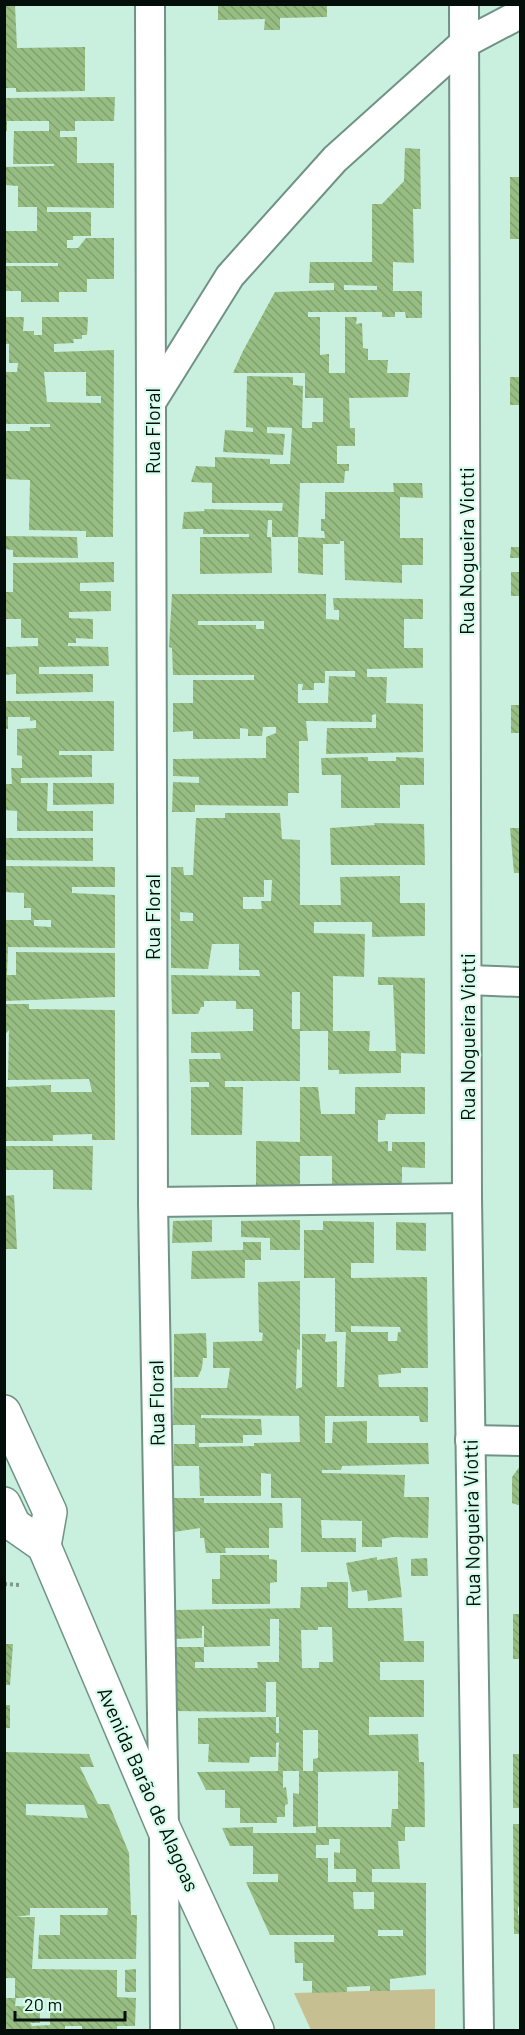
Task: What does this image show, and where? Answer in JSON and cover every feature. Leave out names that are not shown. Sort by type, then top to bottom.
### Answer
[{"type":"main road","points":[[4,1412],[50,1512],[44,1546],[14,1525],[4,1504]]},
{"type":"main road","name":"Avenida Barão de Alagoas","points":[[44,1546],[164,1829],[257,2031]]},
{"type":"street","name":"Rua Floral","points":[[150,4],[153,1202],[164,1829],[165,2031]]},
{"type":"street","name":"Rua Nogueira Viotti","points":[[464,4],[467,1198],[479,2031]]},
{"type":"street","points":[[152,401],[230,276],[335,159],[463,44],[520,14]]},
{"type":"street","points":[[468,980],[520,982]]},
{"type":"street","points":[[153,1202],[467,1198]]},
{"type":"street","points":[[470,1440],[520,1441]]},
{"type":"path","points":[[4,1584],[21,1585]]},
{"type":"shaded area","points":[[435,1989],[435,2030],[311,2030],[294,1993]]},
{"type":"building","points":[[218,4],[327,4],[327,17],[280,18],[280,30],[264,30],[265,19],[218,20]]},
{"type":"building","points":[[4,5],[15,5],[17,48],[85,47],[85,91],[16,92],[16,88],[4,88]]},
{"type":"building","points":[[115,97],[114,121],[75,121],[75,131],[60,131],[60,137],[77,137],[77,163],[114,163],[114,208],[47,207],[47,212],[91,212],[91,236],[73,236],[73,240],[67,240],[67,248],[78,248],[86,238],[114,238],[114,279],[87,279],[87,292],[59,292],[59,302],[21,302],[21,291],[5,291],[6,266],[58,266],[58,263],[4,263],[4,231],[37,231],[37,207],[18,207],[18,186],[4,185],[4,167],[54,166],[54,164],[13,164],[14,131],[49,131],[49,121],[7,121],[7,131],[4,131],[4,98]]},
{"type":"building","points":[[405,148],[420,149],[421,209],[413,209],[414,263],[393,262],[393,291],[422,291],[422,318],[406,318],[405,312],[395,312],[395,317],[382,317],[382,312],[308,312],[308,317],[320,317],[320,355],[329,354],[329,373],[345,373],[345,317],[357,317],[356,324],[362,323],[363,348],[368,349],[368,360],[388,360],[387,373],[410,373],[408,397],[349,398],[350,428],[355,428],[355,446],[337,446],[337,464],[349,464],[349,471],[345,471],[344,483],[300,483],[298,537],[272,537],[272,520],[268,520],[267,537],[271,537],[272,573],[200,574],[200,537],[249,537],[249,534],[203,534],[203,529],[182,529],[184,512],[205,511],[204,509],[282,511],[283,503],[212,503],[212,483],[191,482],[196,466],[215,467],[215,457],[270,459],[270,464],[290,464],[292,428],[267,427],[267,433],[285,434],[283,455],[223,452],[225,430],[253,432],[253,428],[246,427],[247,376],[293,377],[293,385],[303,386],[302,428],[312,428],[312,422],[323,422],[323,398],[305,398],[305,373],[233,373],[243,351],[275,292],[334,290],[334,283],[309,283],[310,262],[372,262],[372,204],[382,204],[404,181]],"holes":[[[344,285],[377,286],[377,290],[344,290]]]},
{"type":"building","points":[[510,177],[520,177],[520,239],[510,239]]},
{"type":"building","points":[[4,317],[24,317],[23,331],[34,331],[34,335],[42,335],[42,317],[88,317],[87,335],[82,335],[82,339],[73,339],[74,343],[54,344],[54,352],[114,350],[113,537],[86,537],[86,531],[29,530],[30,480],[4,479],[4,431],[30,431],[30,427],[50,427],[50,424],[4,424],[4,372],[17,372],[18,363],[9,363],[9,344],[4,344]],"holes":[[[44,372],[86,372],[86,396],[101,396],[101,403],[47,402]]]},
{"type":"building","points":[[510,377],[520,377],[520,405],[510,405]]},
{"type":"building","points":[[393,483],[422,483],[423,498],[400,497],[400,538],[423,538],[423,565],[402,565],[402,583],[345,580],[344,541],[340,541],[340,544],[323,544],[323,575],[298,573],[298,537],[325,538],[324,531],[321,531],[321,519],[325,519],[325,492],[394,492]]},
{"type":"building","points":[[4,536],[77,537],[78,558],[13,557],[13,550],[4,549]]},
{"type":"building","points":[[511,547],[520,547],[520,558],[510,558]]},
{"type":"building","points":[[114,562],[114,582],[80,583],[80,591],[111,591],[111,611],[69,612],[69,618],[93,619],[93,639],[76,638],[76,643],[68,643],[68,646],[108,647],[109,666],[39,667],[39,674],[93,674],[93,692],[16,694],[16,674],[4,675],[4,647],[38,646],[38,638],[21,638],[21,619],[4,619],[4,592],[13,592],[13,563]]},
{"type":"building","points":[[511,572],[520,572],[520,596],[511,596]]},
{"type":"building","points":[[172,594],[326,594],[326,619],[339,620],[339,610],[334,610],[333,598],[423,599],[423,619],[404,619],[404,648],[423,648],[423,668],[367,669],[367,677],[387,677],[386,703],[423,704],[423,752],[326,754],[327,728],[376,728],[376,714],[372,715],[372,722],[306,721],[308,741],[299,741],[299,793],[288,793],[288,806],[195,805],[195,812],[172,812],[173,782],[199,783],[199,777],[173,776],[173,759],[266,758],[266,737],[276,733],[276,727],[263,727],[262,736],[248,736],[248,729],[240,728],[240,739],[193,739],[193,731],[173,732],[173,703],[193,703],[193,680],[254,680],[254,675],[173,675],[172,648],[169,647]],"holes":[[[198,621],[264,621],[264,629],[256,629],[256,625],[198,625]],[[325,671],[355,671],[355,677],[329,676],[328,703],[298,703],[298,684],[303,684],[302,690],[314,690],[314,683],[325,683]]]},
{"type":"building","points":[[4,701],[114,701],[114,751],[59,751],[59,755],[92,755],[92,777],[21,778],[21,783],[48,783],[47,811],[93,811],[93,831],[17,831],[17,811],[4,810],[4,784],[12,784],[11,768],[22,768],[22,756],[17,755],[17,729],[36,728],[36,720],[30,721],[30,717],[8,717],[8,729],[4,729]]},
{"type":"building","points":[[511,705],[520,705],[520,733],[511,733]]},
{"type":"building","points":[[368,757],[368,761],[396,761],[396,757],[424,758],[424,785],[400,785],[400,808],[341,808],[341,775],[322,775],[321,758]]},
{"type":"building","points":[[53,783],[114,783],[114,804],[53,805]]},
{"type":"building","points":[[225,813],[280,813],[282,839],[300,840],[300,905],[341,905],[340,877],[400,876],[400,903],[425,903],[425,936],[372,937],[372,922],[314,922],[314,933],[365,934],[364,977],[333,976],[333,1031],[370,1031],[369,1051],[396,1051],[393,985],[378,985],[378,977],[425,978],[425,1054],[401,1053],[401,1073],[339,1074],[339,1070],[328,1070],[328,1031],[300,1031],[300,1081],[225,1081],[225,1087],[243,1087],[242,1135],[191,1135],[191,1087],[209,1087],[209,1082],[190,1082],[189,1059],[221,1059],[220,1053],[191,1053],[191,1032],[253,1031],[253,1009],[236,1009],[236,1001],[204,1001],[204,1007],[201,1007],[198,1014],[172,1014],[171,975],[260,976],[259,970],[239,970],[239,944],[212,944],[208,969],[171,968],[171,867],[183,867],[184,875],[193,875],[196,818],[225,818]],"holes":[[[264,880],[272,880],[271,901],[261,901],[262,909],[243,909],[243,897],[264,897]],[[180,912],[193,913],[193,921],[180,921]],[[292,992],[300,992],[300,1029],[292,1029]]]},
{"type":"building","points":[[374,823],[424,824],[425,865],[331,865],[330,828],[375,825]]},
{"type":"building","points":[[510,828],[520,828],[520,873],[514,873]]},
{"type":"building","points":[[4,838],[93,838],[93,861],[4,860]]},
{"type":"building","points":[[4,866],[115,867],[115,887],[72,887],[72,893],[115,895],[115,948],[8,947],[7,975],[16,975],[16,952],[115,953],[115,997],[4,1001],[4,920],[31,920],[31,908],[24,908],[24,893],[4,892]],"holes":[[[34,920],[51,920],[51,927],[34,926]]]},
{"type":"building","points":[[4,1004],[29,1004],[29,1009],[115,1010],[115,1140],[92,1140],[92,1134],[53,1135],[53,1141],[6,1141],[4,1087],[51,1085],[51,1092],[92,1092],[89,1079],[8,1080],[9,1030],[4,1035]]},
{"type":"building","points":[[300,1087],[318,1087],[321,1114],[355,1114],[355,1087],[425,1087],[425,1114],[386,1114],[385,1120],[378,1120],[378,1142],[388,1141],[388,1151],[392,1151],[392,1142],[425,1142],[425,1168],[402,1167],[402,1189],[332,1189],[332,1156],[300,1156],[300,1186],[256,1199],[256,1141],[300,1142]]},
{"type":"building","points":[[4,1146],[93,1146],[92,1190],[53,1189],[53,1170],[4,1170]]},
{"type":"building","points":[[14,1195],[17,1249],[4,1249],[4,1196]]},
{"type":"building","points":[[212,1220],[212,1242],[172,1243],[173,1221]]},
{"type":"building","points":[[300,1220],[300,1250],[270,1250],[270,1238],[241,1237],[241,1221]]},
{"type":"building","points":[[323,1221],[374,1222],[374,1263],[351,1263],[351,1278],[427,1277],[428,1368],[401,1368],[401,1373],[378,1375],[379,1387],[428,1387],[428,1422],[420,1422],[419,1416],[325,1416],[325,1443],[332,1443],[333,1422],[367,1421],[367,1443],[428,1443],[429,1464],[342,1466],[341,1470],[322,1470],[322,1473],[405,1475],[404,1497],[429,1497],[428,1538],[393,1537],[382,1539],[382,1547],[362,1547],[362,1521],[321,1520],[322,1538],[356,1538],[356,1552],[301,1552],[301,1498],[271,1498],[271,1474],[261,1473],[261,1496],[200,1496],[199,1466],[174,1466],[174,1444],[195,1444],[195,1425],[173,1425],[174,1388],[227,1388],[230,1368],[213,1368],[213,1342],[262,1341],[263,1333],[259,1332],[258,1282],[300,1281],[300,1350],[297,1349],[296,1389],[302,1387],[302,1334],[326,1334],[325,1342],[337,1341],[337,1387],[344,1387],[346,1332],[335,1332],[335,1278],[304,1278],[304,1230],[323,1230]],"holes":[[[351,1326],[400,1327],[401,1332],[398,1332],[397,1341],[388,1341],[388,1332],[351,1332]],[[201,1415],[299,1416],[300,1442],[199,1447],[199,1443],[243,1443],[243,1435],[262,1435],[261,1419],[201,1418]]]},
{"type":"building","points":[[396,1222],[426,1223],[426,1251],[396,1250]]},
{"type":"building","points":[[243,1242],[261,1242],[261,1260],[245,1260],[245,1278],[191,1279],[192,1251],[243,1250]]},
{"type":"building","points":[[206,1333],[207,1358],[203,1358],[198,1377],[174,1377],[174,1334]]},
{"type":"building","points":[[520,1466],[520,1505],[518,1505],[512,1503],[512,1477]]},
{"type":"building","points":[[173,1498],[204,1498],[204,1503],[282,1503],[283,1528],[269,1528],[269,1548],[225,1548],[226,1553],[206,1553],[204,1538],[200,1538],[200,1528],[174,1532]]},
{"type":"building","points":[[220,1555],[269,1555],[269,1559],[277,1560],[277,1582],[270,1583],[270,1604],[212,1604],[212,1579],[220,1579]]},
{"type":"building","points":[[377,1557],[377,1560],[397,1557],[402,1597],[368,1601],[367,1590],[352,1592],[346,1563]]},
{"type":"building","points":[[427,1558],[428,1576],[411,1576],[411,1559]]},
{"type":"building","points":[[327,1582],[348,1582],[348,1608],[402,1608],[404,1641],[424,1641],[424,1662],[380,1662],[380,1680],[424,1680],[424,1717],[369,1717],[369,1735],[418,1734],[419,1762],[424,1762],[425,1827],[405,1827],[405,1841],[398,1841],[400,1869],[372,1869],[372,1882],[426,1883],[426,1975],[390,1979],[390,1991],[370,1991],[370,1986],[347,1987],[347,1992],[312,1993],[312,1981],[303,1981],[303,1963],[295,1963],[294,1942],[334,1942],[334,1935],[270,1935],[246,1882],[278,1882],[278,1874],[253,1874],[253,1846],[230,1846],[222,1828],[253,1827],[253,1833],[316,1833],[316,1826],[293,1827],[293,1793],[299,1794],[299,1771],[283,1771],[283,1788],[286,1787],[288,1804],[285,1805],[285,1817],[277,1817],[277,1823],[240,1823],[240,1808],[225,1808],[225,1790],[206,1790],[197,1772],[278,1771],[279,1742],[276,1743],[276,1757],[250,1757],[249,1763],[208,1762],[209,1744],[198,1744],[198,1718],[276,1717],[276,1682],[266,1682],[266,1712],[175,1711],[174,1647],[204,1647],[204,1626],[202,1626],[202,1638],[174,1639],[174,1610],[300,1608],[301,1587],[327,1587]],"holes":[[[270,1619],[279,1619],[279,1662],[257,1662],[258,1668],[195,1668],[195,1662],[204,1662],[204,1647],[270,1646]],[[318,1627],[332,1627],[333,1662],[319,1662],[319,1668],[302,1668],[301,1630],[318,1630]],[[276,1717],[279,1717],[279,1733],[276,1733]],[[303,1730],[318,1730],[318,1758],[313,1759],[313,1771],[303,1771]],[[398,1771],[398,1809],[392,1809],[391,1827],[318,1827],[318,1772]],[[329,1839],[340,1839],[340,1853],[334,1852],[334,1869],[356,1869],[356,1882],[328,1882],[328,1858],[316,1858],[316,1845],[329,1845]],[[353,1892],[374,1892],[374,1909],[354,1909]],[[378,1930],[403,1930],[403,1936],[378,1936]]]},
{"type":"building","points":[[513,1614],[520,1614],[520,1659],[513,1659]]},
{"type":"building","points":[[4,1644],[13,1644],[10,1685],[4,1685]]},
{"type":"building","points":[[4,1705],[10,1705],[10,1728],[4,1728]]},
{"type":"building","points":[[4,1752],[89,1754],[94,1767],[80,1767],[98,1804],[109,1804],[129,1853],[131,1915],[137,1915],[136,1959],[38,1959],[39,1935],[60,1935],[60,1915],[107,1915],[108,1908],[30,1908],[30,1915],[15,1917],[35,1917],[32,1969],[117,1970],[117,1997],[136,1998],[135,2026],[117,2026],[117,2030],[82,2030],[82,2026],[65,2026],[65,2030],[4,2030],[4,1998],[15,1998],[15,1978],[4,1978]],"holes":[[[26,1804],[84,1805],[88,1818],[26,1815]],[[16,1998],[50,1998],[50,2025],[32,2026],[30,2023],[40,2023],[40,2007],[15,2006]]]},
{"type":"building","points":[[513,1754],[520,1754],[520,1808],[513,1808]]},
{"type":"building","points":[[513,1824],[520,1824],[520,1907],[518,1907],[518,1915],[520,1915],[520,1934],[514,1934]]},
{"type":"building","points":[[136,1969],[136,1992],[125,1992],[125,1970]]}]
